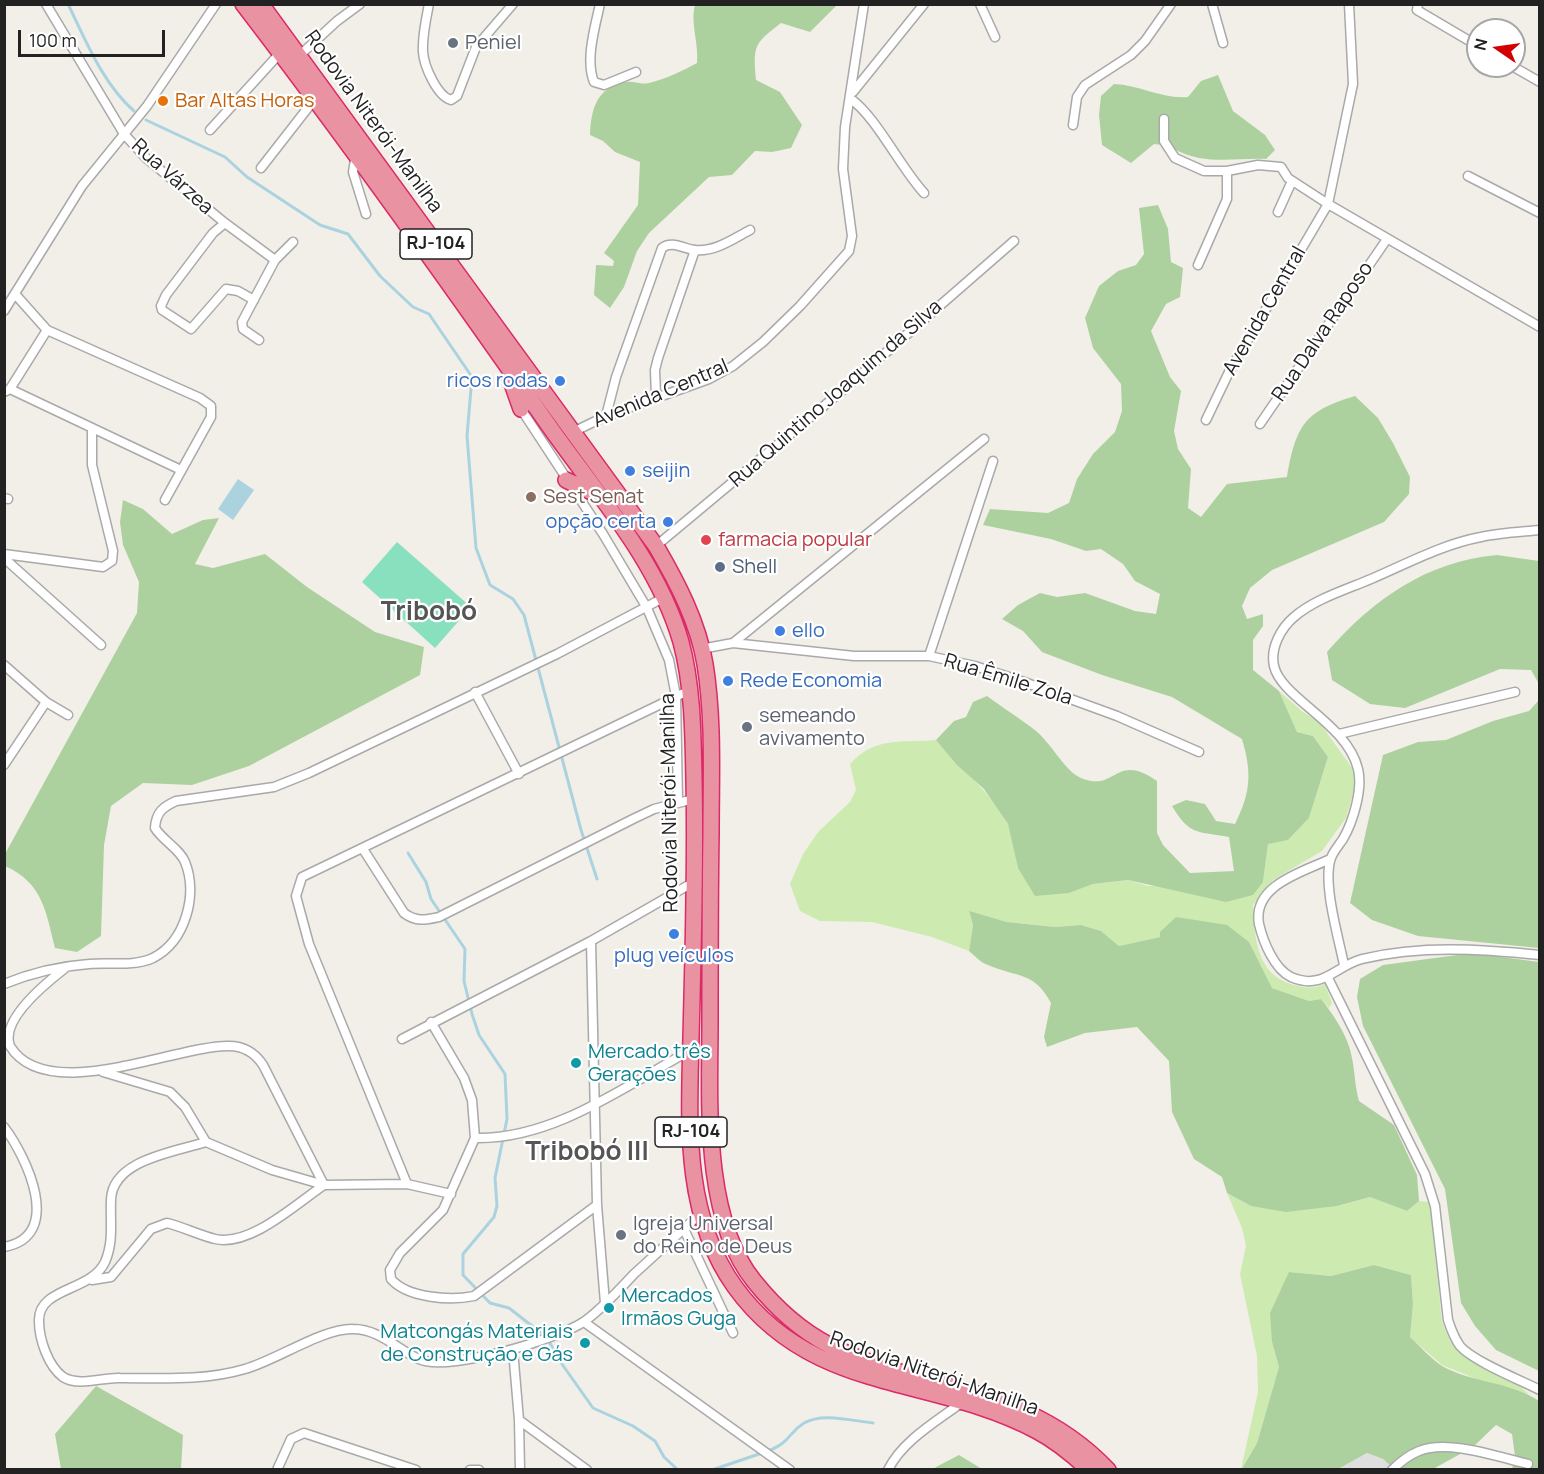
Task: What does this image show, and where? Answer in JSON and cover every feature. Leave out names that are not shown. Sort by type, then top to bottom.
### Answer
[{"type":"highway","points":[[234,4],[252,8]]},
{"type":"highway","name":"Rodovia Niterói-Manilha","points":[[252,8],[280,53],[356,154],[625,531],[665,597],[681,645],[683,693],[694,799],[690,1117],[694,1179],[700,1214],[710,1245],[727,1275],[749,1305],[774,1331],[808,1353],[839,1367],[961,1403],[1037,1430],[1059,1444],[1089,1470]]},
{"type":"highway","name":"Rodovia Niterói-Manilha","points":[[252,8],[299,56],[657,546],[678,586],[701,650],[711,722],[710,1062],[714,1178],[720,1211],[734,1247],[752,1279],[776,1306],[828,1344],[866,1359],[1014,1406],[1056,1425],[1084,1445],[1108,1470]]},
{"type":"highway","points":[[503,358],[521,409]]},
{"type":"highway","points":[[566,480],[597,494]]},
{"type":"street","name":"Rua Várzea","points":[[46,4],[124,134],[146,158],[225,223],[275,260]]},
{"type":"street","points":[[4,311],[82,186],[147,105],[216,4]]},
{"type":"street","points":[[299,56],[337,21],[360,4]]},
{"type":"street","points":[[429,4],[423,54],[435,86],[443,96],[451,100],[456,96],[476,47],[513,4]]},
{"type":"street","points":[[600,4],[591,67],[594,82],[604,85],[636,72]]},
{"type":"street","name":"Avenida Central","points":[[574,431],[656,396],[709,378],[733,366],[763,342],[800,306],[849,251],[852,236],[843,169],[845,127],[864,4]]},
{"type":"street","points":[[924,4],[851,96],[868,116],[906,174],[924,193]]},
{"type":"street","points":[[980,4],[995,37]]},
{"type":"street","points":[[1073,125],[1080,91],[1085,85],[1131,55],[1145,41],[1171,4]]},
{"type":"street","points":[[1212,4],[1223,43]]},
{"type":"street","name":"Avenida Central","points":[[1206,420],[1230,370],[1328,204],[1353,84],[1349,4]]},
{"type":"street","points":[[1407,4],[1418,8],[1466,38]]},
{"type":"street","points":[[210,130],[280,53]]},
{"type":"street","points":[[1526,74],[1539,82]]},
{"type":"street","points":[[261,168],[314,100]]},
{"type":"street","points":[[1164,119],[1164,141],[1175,159],[1204,171],[1227,171],[1258,165],[1281,167],[1292,181],[1328,204],[1539,327]]},
{"type":"street","points":[[356,154],[353,172],[366,214]]},
{"type":"street","points":[[1198,265],[1227,199],[1227,171]]},
{"type":"street","points":[[1468,176],[1539,213]]},
{"type":"street","points":[[1278,212],[1292,181]]},
{"type":"street","name":"Rua Várzea","points":[[225,223],[207,242],[166,295],[161,306],[162,310],[191,329],[199,323],[226,289],[238,291],[254,300]]},
{"type":"street","points":[[606,416],[616,377],[662,248],[672,245],[695,250],[720,246],[750,230]]},
{"type":"street","name":"Rua Dalva Raposo","points":[[1260,424],[1387,240]]},
{"type":"street","name":"Rua Quintino Joaquim da Silva","points":[[657,546],[843,390],[1014,241]]},
{"type":"street","points":[[259,340],[241,326],[275,260],[293,242]]},
{"type":"street","points":[[656,396],[655,370],[658,358],[695,250]]},
{"type":"street","points":[[15,294],[47,330],[200,398],[211,406],[211,417],[165,500]]},
{"type":"street","points":[[47,330],[7,390],[181,470]]},
{"type":"street","points":[[521,409],[603,534],[646,608],[683,693],[678,802]]},
{"type":"street","points":[[4,556],[104,567],[112,561],[113,551],[92,465],[92,429]]},
{"type":"street","points":[[733,643],[984,439]]},
{"type":"street","points":[[929,656],[993,461]]},
{"type":"street","points":[[1539,530],[1480,537],[1436,551],[1318,602],[1294,618],[1280,634],[1275,646],[1274,665],[1281,680],[1340,734],[1358,768],[1360,780],[1356,803],[1344,837],[1330,859],[1268,891],[1260,904],[1259,921],[1263,938],[1278,967],[1290,977],[1298,979],[1318,981],[1328,978],[1344,965],[1385,954],[1474,949],[1539,956]]},
{"type":"street","points":[[4,556],[101,645]]},
{"type":"street","points":[[4,984],[37,972],[66,967],[137,963],[167,948],[183,923],[192,896],[192,879],[184,858],[155,828],[159,812],[165,806],[176,801],[274,787],[557,654],[665,597]]},
{"type":"street","name":"Rua Êmile Zola","points":[[701,650],[733,643],[854,656],[929,656],[975,666],[1024,682],[1117,716],[1199,752]]},
{"type":"street","points":[[4,665],[46,702],[68,715]]},
{"type":"street","points":[[475,692],[519,774]]},
{"type":"street","points":[[1340,734],[1515,692]]},
{"type":"street","points":[[407,1184],[309,944],[296,896],[302,877],[683,693]]},
{"type":"street","points":[[5,762],[46,702]]},
{"type":"street","points":[[363,849],[404,913],[411,919],[422,920],[443,915],[654,809],[694,799]]},
{"type":"street","points":[[1330,859],[1330,906],[1344,965]]},
{"type":"street","points":[[402,1039],[483,994],[591,940],[694,882]]},
{"type":"street","points":[[591,940],[597,1205],[606,1303]]},
{"type":"street","points":[[66,967],[24,1003],[10,1022],[8,1044],[16,1056],[36,1066],[58,1071],[103,1071],[211,1048],[229,1046],[243,1048],[255,1054],[263,1065],[324,1185]]},
{"type":"street","points":[[1328,978],[1425,1173],[1435,1206],[1448,1320],[1453,1335],[1461,1347],[1473,1356],[1539,1390]]},
{"type":"street","points":[[431,1022],[464,1078],[472,1100],[475,1138],[451,1194],[435,1220],[393,1262],[391,1279],[396,1285],[413,1293],[474,1296],[597,1205]]},
{"type":"street","points":[[475,1138],[514,1136],[596,1102],[691,1050]]},
{"type":"street","points":[[103,1071],[171,1092],[185,1107],[206,1142],[272,1170],[324,1185],[407,1184],[451,1194]]},
{"type":"street","points":[[4,1127],[20,1148],[30,1170],[37,1204],[32,1227],[23,1240],[4,1247]]},
{"type":"street","points":[[92,1280],[101,1270],[112,1238],[110,1201],[116,1178],[127,1168],[206,1142]]},
{"type":"street","points":[[324,1185],[251,1235],[233,1240],[217,1239],[167,1223],[159,1224],[151,1229],[111,1277],[92,1280],[54,1295],[43,1306],[38,1317],[40,1336],[52,1364],[62,1376],[81,1382],[119,1378],[160,1380],[203,1377],[244,1369],[335,1331],[352,1329],[381,1336],[428,1362],[513,1350],[554,1336],[584,1322],[700,1214]]},
{"type":"street","points":[[684,1228],[733,1333]]},
{"type":"street","points":[[584,1322],[790,1470]]},
{"type":"street","points":[[513,1350],[519,1420],[520,1470]]},
{"type":"street","points":[[888,1470],[906,1447],[922,1432],[961,1403]]},
{"type":"street","points":[[519,1420],[587,1470]]},
{"type":"street","points":[[278,1470],[291,1439],[304,1434],[416,1470]]},
{"type":"street","points":[[1392,1470],[1419,1450],[1434,1448],[1474,1451],[1528,1464]]},
{"type":"street","points":[[470,1470],[479,1470]]},
{"type":"shaded area","points":[[1367,1453],[1383,1459],[1394,1469],[1325,1470],[1340,1468]]},
{"type":"green space","points":[[695,5],[836,6],[810,32],[781,23],[760,41],[755,52],[756,80],[780,92],[802,125],[791,148],[772,152],[755,151],[732,175],[709,177],[649,233],[637,251],[624,287],[610,308],[594,295],[596,265],[613,266],[614,261],[604,253],[638,205],[640,162],[615,152],[603,141],[590,135],[594,109],[602,94],[616,85],[626,82],[655,81],[697,63],[693,19]]},
{"type":"green space","points":[[1218,75],[1233,111],[1265,135],[1275,150],[1266,159],[1207,159],[1193,157],[1154,144],[1131,163],[1102,145],[1099,115],[1101,96],[1114,84],[1169,96],[1188,97],[1201,81]]},
{"type":"green space","points":[[1158,205],[1168,229],[1171,262],[1183,268],[1180,297],[1166,304],[1151,331],[1170,377],[1181,391],[1174,431],[1178,449],[1191,469],[1188,508],[1201,517],[1227,484],[1287,477],[1294,445],[1305,423],[1324,408],[1355,396],[1378,418],[1393,443],[1410,477],[1409,494],[1384,522],[1272,570],[1250,588],[1242,606],[1247,619],[1263,614],[1263,626],[1253,640],[1253,670],[1279,691],[1297,732],[1313,736],[1328,757],[1309,818],[1288,840],[1268,844],[1263,882],[1253,895],[1226,902],[1128,880],[1093,884],[1069,893],[1035,896],[1018,868],[1008,824],[984,789],[957,765],[936,740],[954,721],[966,717],[973,702],[987,696],[1036,731],[1070,770],[1081,778],[1102,781],[1124,771],[1132,770],[1157,781],[1157,833],[1163,845],[1190,873],[1234,871],[1229,837],[1195,830],[1184,823],[1172,806],[1186,800],[1205,804],[1216,821],[1235,824],[1244,802],[1248,782],[1242,739],[1172,697],[1102,675],[1042,652],[1023,631],[1002,619],[1018,605],[1040,593],[1057,597],[1085,593],[1135,611],[1156,614],[1160,594],[1135,581],[1123,564],[1101,549],[1086,551],[1051,539],[983,525],[990,509],[1048,513],[1069,503],[1077,479],[1093,454],[1115,432],[1122,411],[1121,384],[1093,348],[1085,318],[1099,286],[1118,271],[1136,265],[1144,254],[1139,208]]},
{"type":"green space","points":[[123,500],[143,509],[172,534],[203,520],[219,518],[195,564],[213,568],[265,554],[307,587],[375,632],[424,647],[420,675],[249,766],[192,785],[143,783],[111,806],[104,845],[101,936],[77,952],[55,948],[41,900],[28,881],[5,866],[5,854],[137,613],[139,582],[123,545],[120,522]]},
{"type":"green space","points":[[397,542],[471,607],[435,648],[362,582]]},
{"type":"green space","points":[[1497,555],[1539,561],[1539,684],[1531,670],[1500,669],[1405,708],[1370,704],[1332,680],[1327,652],[1344,633],[1382,600],[1403,586],[1447,565]]},
{"type":"green space","points":[[1279,691],[1303,712],[1319,722],[1358,776],[1346,818],[1322,851],[1273,880],[1253,905],[1257,942],[1265,964],[1281,980],[1294,985],[1317,987],[1325,984],[1332,1003],[1329,1008],[1321,999],[1309,1001],[1272,988],[1249,942],[1202,922],[1176,917],[1160,937],[1119,946],[1101,931],[1081,925],[1055,927],[1007,922],[969,912],[973,925],[969,951],[932,937],[872,922],[820,921],[800,911],[790,884],[803,854],[819,831],[850,802],[856,790],[850,764],[869,749],[900,742],[936,740],[1000,811],[1011,833],[1018,868],[1069,893],[1093,884],[1128,880],[1148,886],[1263,882],[1268,843],[1288,840],[1309,818],[1328,757],[1313,736],[1297,732]]},
{"type":"green space","points":[[1539,700],[1539,948],[1418,936],[1372,920],[1350,903],[1383,755],[1418,742],[1446,740],[1493,721],[1529,711]]},
{"type":"green space","points":[[969,911],[1007,922],[1055,927],[1081,925],[1101,931],[1119,946],[1160,937],[1160,932],[1176,917],[1227,925],[1249,942],[1272,988],[1309,1001],[1321,999],[1331,1012],[1350,1050],[1359,1101],[1394,1125],[1417,1175],[1419,1201],[1407,1211],[1370,1197],[1337,1206],[1286,1212],[1251,1206],[1227,1193],[1222,1177],[1194,1159],[1172,1112],[1169,1061],[1137,1027],[1085,1033],[1047,1047],[1044,1037],[1051,1003],[1032,980],[985,964],[969,951],[973,925]]},
{"type":"green space","points":[[1472,953],[1539,962],[1539,1371],[1496,1350],[1475,1326],[1461,1303],[1445,1189],[1363,1026],[1357,997],[1360,979],[1383,965]]},
{"type":"green space","points":[[1227,1193],[1251,1206],[1337,1206],[1370,1197],[1407,1211],[1419,1201],[1430,1202],[1442,1322],[1450,1341],[1472,1361],[1509,1378],[1529,1394],[1489,1384],[1442,1365],[1410,1337],[1413,1304],[1411,1275],[1374,1265],[1331,1276],[1289,1272],[1272,1342],[1279,1367],[1257,1443],[1241,1469],[1258,1392],[1257,1356],[1240,1274],[1246,1246],[1242,1228]]},
{"type":"green space","points":[[1374,1265],[1411,1275],[1413,1304],[1410,1337],[1434,1360],[1454,1372],[1517,1390],[1539,1401],[1539,1469],[1512,1469],[1515,1456],[1512,1434],[1496,1425],[1473,1447],[1433,1469],[1394,1469],[1383,1459],[1367,1453],[1340,1468],[1241,1470],[1257,1443],[1279,1367],[1272,1342],[1270,1313],[1289,1272],[1331,1276]]},
{"type":"green space","points":[[96,1386],[183,1435],[181,1469],[61,1469],[55,1434]]},
{"type":"green space","points":[[959,1455],[982,1469],[934,1469],[936,1467]]},
{"type":"water","points":[[238,479],[254,490],[233,520],[218,509]]},
{"type":"waterway","points":[[68,4],[104,75],[134,111]]},
{"type":"waterway","points":[[146,120],[225,157],[247,177],[320,225],[348,234],[380,276],[413,307],[429,314],[472,377],[467,436],[476,548],[490,585],[513,599],[524,615],[581,830],[597,879]]},
{"type":"waterway","points":[[408,853],[426,882],[431,899],[465,949],[464,981],[472,1014],[479,1035],[505,1074],[507,1119],[495,1178],[497,1206],[494,1217],[463,1254],[463,1275],[490,1303],[509,1308],[545,1336]]},
{"type":"waterway","points":[[549,1341],[557,1357],[593,1408],[633,1426],[655,1441],[664,1457],[678,1470]]},
{"type":"waterway","points":[[768,1451],[781,1444],[799,1427],[811,1420],[838,1418],[873,1423]]},
{"type":"waterway","points":[[712,1470],[762,1453]]},
{"type":"place","name":"Peniel","points":[[453,43]]},
{"type":"place","name":"Bar Altas Horas","points":[[163,101]]},
{"type":"place","name":"ricos rodas","points":[[560,381]]},
{"type":"place","name":"seijin","points":[[630,471]]},
{"type":"place","name":"Sest Senat","points":[[531,497]]},
{"type":"place","name":"opção certa","points":[[668,522]]},
{"type":"place","name":"farmacia popular","points":[[706,540]]},
{"type":"place","name":"Shell","points":[[720,567]]},
{"type":"place","name":"ello","points":[[780,631]]},
{"type":"place","name":"Rede Economia","points":[[728,681]]},
{"type":"place","name":"semeando avivamento","points":[[747,727]]},
{"type":"place","name":"plug veículos","points":[[674,934]]},
{"type":"place","name":"Mercado três Gerações","points":[[576,1063]]},
{"type":"place","name":"Igreja Universal do Reino de Deus","points":[[621,1235]]},
{"type":"place","name":"Mercados Irmãos Guga","points":[[609,1308]]},
{"type":"place","name":"Matcongás Materiais de Construção e Gás","points":[[585,1343]]},
{"type":"district","name":"Tribobó","points":[[429,613]]},
{"type":"district","name":"Tribobó III","points":[[587,1153]]}]
